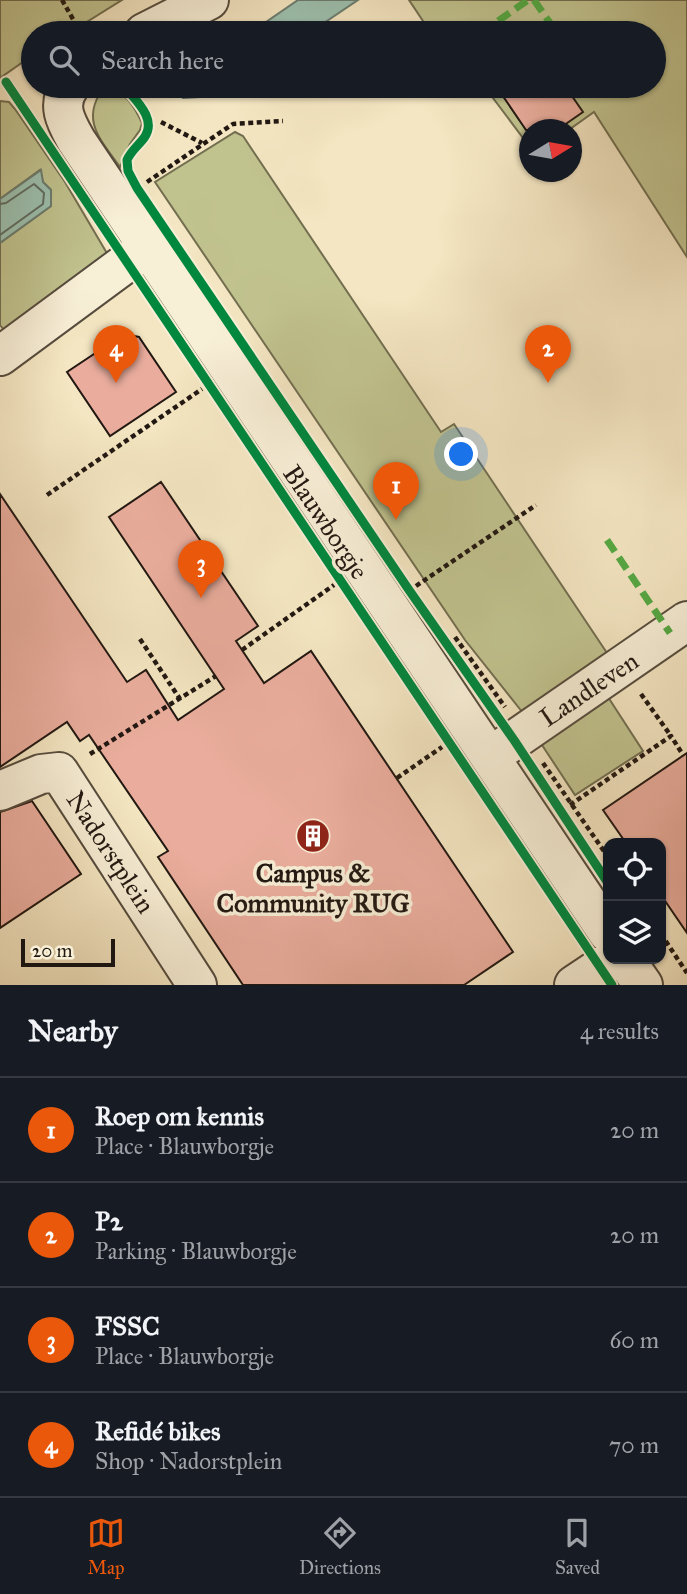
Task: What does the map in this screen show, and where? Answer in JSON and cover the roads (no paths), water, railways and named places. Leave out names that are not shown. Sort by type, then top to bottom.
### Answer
[{"type":"street","points":[[168,21],[209,0]]},
{"type":"street","name":"Blauwborgje","points":[[64,98],[62,103],[67,123],[76,140],[149,246],[480,764],[603,926]]},
{"type":"street","points":[[0,355],[149,246]]},
{"type":"street","name":"Landleven","points":[[480,764],[687,621]]},
{"type":"street","name":"Nadorstplein","points":[[0,792],[41,774],[59,772],[197,985]]},
{"type":"street","points":[[574,985],[606,964]]},
{"type":"street","points":[[628,964],[643,985]]},
{"type":"water","points":[[298,0],[358,0],[327,21],[267,21]]},
{"type":"water","points":[[41,170],[43,182],[51,190],[51,206],[0,243],[0,199]]},
{"type":"place","name":"Refidé bikes","points":[[116,383]]},
{"type":"place","name":"P2","points":[[548,383]]},
{"type":"place","name":"Roep om kennis","points":[[396,520]]},
{"type":"place","name":"FSSC","points":[[201,598]]},
{"type":"place","name":"Campus & Community RUG","points":[[313,836]]}]
